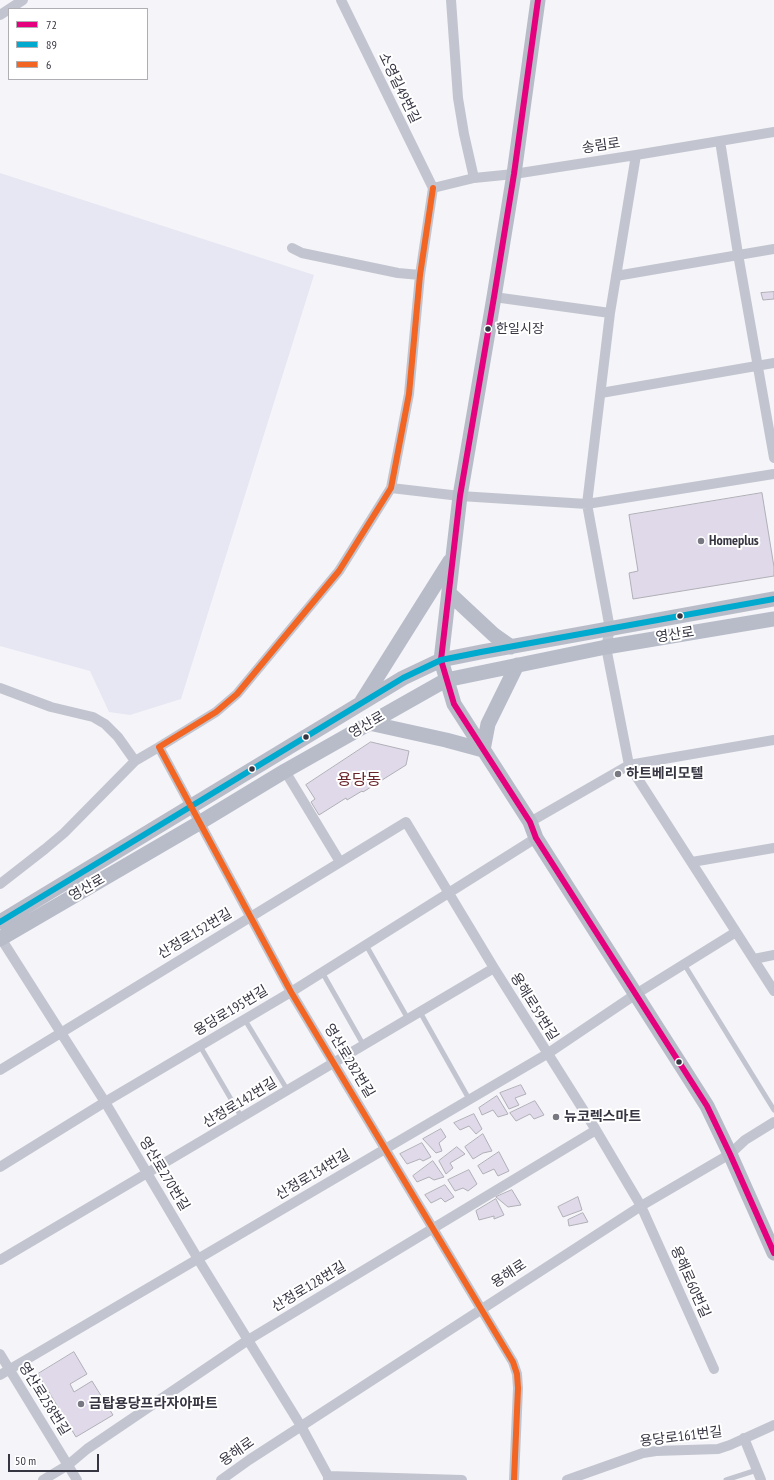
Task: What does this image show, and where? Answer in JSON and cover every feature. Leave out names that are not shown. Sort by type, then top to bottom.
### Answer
[{"type":"street","points":[[11,8],[23,0]]},
{"type":"street","name":"소영길49번길","points":[[341,0],[432,188]]},
{"type":"street","points":[[451,0],[458,98],[474,178]]},
{"type":"street","points":[[538,0],[514,174],[460,496],[441,660],[454,704],[530,822],[536,838],[695,1086],[715,1121],[768,1235],[774,1253]]},
{"type":"street","name":"송림로","points":[[432,188],[474,178],[514,174],[774,132]]},
{"type":"street","points":[[720,141],[738,254],[774,458]]},
{"type":"street","points":[[636,155],[610,313],[587,504],[610,629],[606,647],[629,765],[774,991]]},
{"type":"street","points":[[0,884],[64,833],[135,761],[216,712],[237,694],[339,571],[391,488],[409,394],[420,275],[432,188]]},
{"type":"street","points":[[292,248],[302,253],[398,273],[420,275]]},
{"type":"street","points":[[616,276],[774,249]]},
{"type":"street","points":[[494,297],[610,313]]},
{"type":"street","points":[[601,393],[774,362]]},
{"type":"street","points":[[391,488],[460,496],[587,504],[774,474]]},
{"type":"street","points":[[360,704],[453,556]]},
{"type":"street","points":[[449,593],[494,635],[511,647]]},
{"type":"street","name":"영산로","points":[[0,922],[403,678],[441,660],[774,599]]},
{"type":"street","name":"영산로","points":[[0,938],[199,823],[285,771],[446,680],[606,647],[774,619]]},
{"type":"street","points":[[483,750],[488,724],[517,665]]},
{"type":"street","points":[[0,688],[51,707],[93,717],[105,724],[118,737],[135,761]]},
{"type":"street","points":[[369,723],[446,740],[483,750]]},
{"type":"street","points":[[530,822],[629,765],[774,740]]},
{"type":"street","name":"영산로282번길","points":[[159,747],[291,992],[513,1362],[517,1374],[518,1388],[514,1480]]},
{"type":"street","points":[[285,771],[340,862]]},
{"type":"street","name":"산정로152번길","points":[[0,1070],[406,822]]},
{"type":"street","name":"용해로59번길","points":[[406,822],[547,1054],[596,1130],[641,1206]]},
{"type":"street","name":"용당로195번길","points":[[0,1167],[105,1102],[291,992],[536,838]]},
{"type":"street","points":[[692,862],[774,848]]},
{"type":"street","name":"산정로134번길","points":[[0,1375],[547,1054],[636,994],[736,932]]},
{"type":"street","name":"영산로270번길","points":[[0,938],[105,1102],[198,1259],[301,1426],[328,1478]]},
{"type":"street","points":[[754,959],[774,955]]},
{"type":"street","name":"산정로142번길","points":[[0,1260],[148,1174],[494,968]]},
{"type":"street","name":"용해로","points":[[221,1480],[301,1426],[641,1206],[730,1154],[745,1140],[774,1122]]},
{"type":"street","name":"산정로128번길","points":[[43,1480],[68,1465],[93,1446],[248,1340],[596,1130]]},
{"type":"street","name":"용해로60번길","points":[[641,1206],[714,1369]]},
{"type":"street","name":"영산로258번길","points":[[0,1354],[77,1480]]},
{"type":"street","name":"용당로161번길","points":[[567,1480],[643,1453],[656,1451],[718,1449],[774,1425]]},
{"type":"street","points":[[744,1438],[761,1480]]},
{"type":"street","points":[[328,1478],[462,1480]]},
{"type":"lane","points":[[366,945],[408,1019]]},
{"type":"lane","points":[[684,964],[774,1110]]},
{"type":"lane","points":[[322,972],[364,1046]]},
{"type":"lane","points":[[420,1012],[469,1099]]},
{"type":"lane","points":[[245,1020],[288,1091]]},
{"type":"lane","points":[[200,1046],[242,1118]]},
{"type":"lane","points":[[726,1480],[757,1470]]},
{"type":"shaded area","points":[[0,173],[314,275],[181,699],[130,715],[109,712],[90,671],[0,646]]},
{"type":"building","points":[[774,292],[774,299],[763,300],[761,293]]},
{"type":"building","name":"Homeplus","points":[[762,493],[774,567],[774,576],[633,599],[629,573],[638,571],[629,515]]},
{"type":"building","points":[[371,742],[409,751],[406,765],[363,792],[362,791],[347,800],[346,798],[319,815],[311,802],[315,799],[306,785]]},
{"type":"building","points":[[521,1085],[526,1094],[515,1098],[519,1105],[509,1109],[500,1093]]},
{"type":"building","points":[[497,1096],[508,1114],[498,1117],[493,1110],[482,1115],[479,1108]]},
{"type":"building","points":[[535,1101],[544,1115],[534,1119],[530,1114],[516,1121],[510,1113]]},
{"type":"building","points":[[474,1114],[482,1129],[476,1134],[469,1126],[460,1130],[454,1123]]},
{"type":"building","points":[[441,1129],[446,1137],[439,1143],[442,1151],[436,1153],[423,1139]]},
{"type":"building","points":[[483,1134],[492,1151],[483,1153],[473,1159],[465,1147]]},
{"type":"building","points":[[422,1143],[431,1157],[423,1161],[420,1159],[407,1164],[400,1154]]},
{"type":"building","points":[[457,1147],[465,1154],[450,1163],[453,1168],[446,1174],[439,1161]]},
{"type":"building","points":[[499,1152],[509,1171],[498,1176],[494,1169],[483,1174],[478,1166]]},
{"type":"building","points":[[433,1161],[444,1177],[434,1180],[429,1177],[417,1182],[413,1176]]},
{"type":"building","points":[[469,1170],[477,1184],[468,1191],[463,1188],[455,1191],[448,1180]]},
{"type":"building","points":[[445,1185],[454,1197],[445,1202],[441,1198],[431,1203],[425,1195]]},
{"type":"building","points":[[512,1190],[521,1205],[508,1207],[496,1197]]},
{"type":"building","points":[[578,1197],[582,1210],[563,1217],[558,1207]]},
{"type":"building","points":[[496,1199],[504,1215],[494,1219],[494,1216],[479,1220],[476,1211]]},
{"type":"building","points":[[583,1213],[588,1222],[569,1226],[568,1220]]},
{"type":"building","name":"금탑용당프라자아파트","points":[[74,1352],[87,1374],[70,1384],[74,1392],[92,1381],[113,1415],[76,1437],[38,1374]]},
{"type":"transit line","name":"72","points":[[538,0],[514,174],[460,496],[441,660],[454,704],[530,822],[536,838],[707,1106],[774,1253]]},
{"type":"transit line","name":"6","points":[[433,188],[420,275],[409,394],[391,488],[339,571],[237,694],[216,712],[159,747],[291,992],[513,1362],[517,1374],[518,1388],[514,1480]]},
{"type":"transit line","name":"89","points":[[0,922],[403,678],[441,660],[774,599]]},
{"type":"place","name":"한일시장","points":[[488,329]]},
{"type":"place","name":"Homeplus","points":[[701,541]]},
{"type":"place","name":"하트베리모텔","points":[[618,774]]},
{"type":"place","name":"뉴코렉스마트","points":[[556,1117]]},
{"type":"place","name":"금탑용당프라자아파트","points":[[81,1404]]},
{"type":"district","name":"용당동","points":[[359,780]]}]
